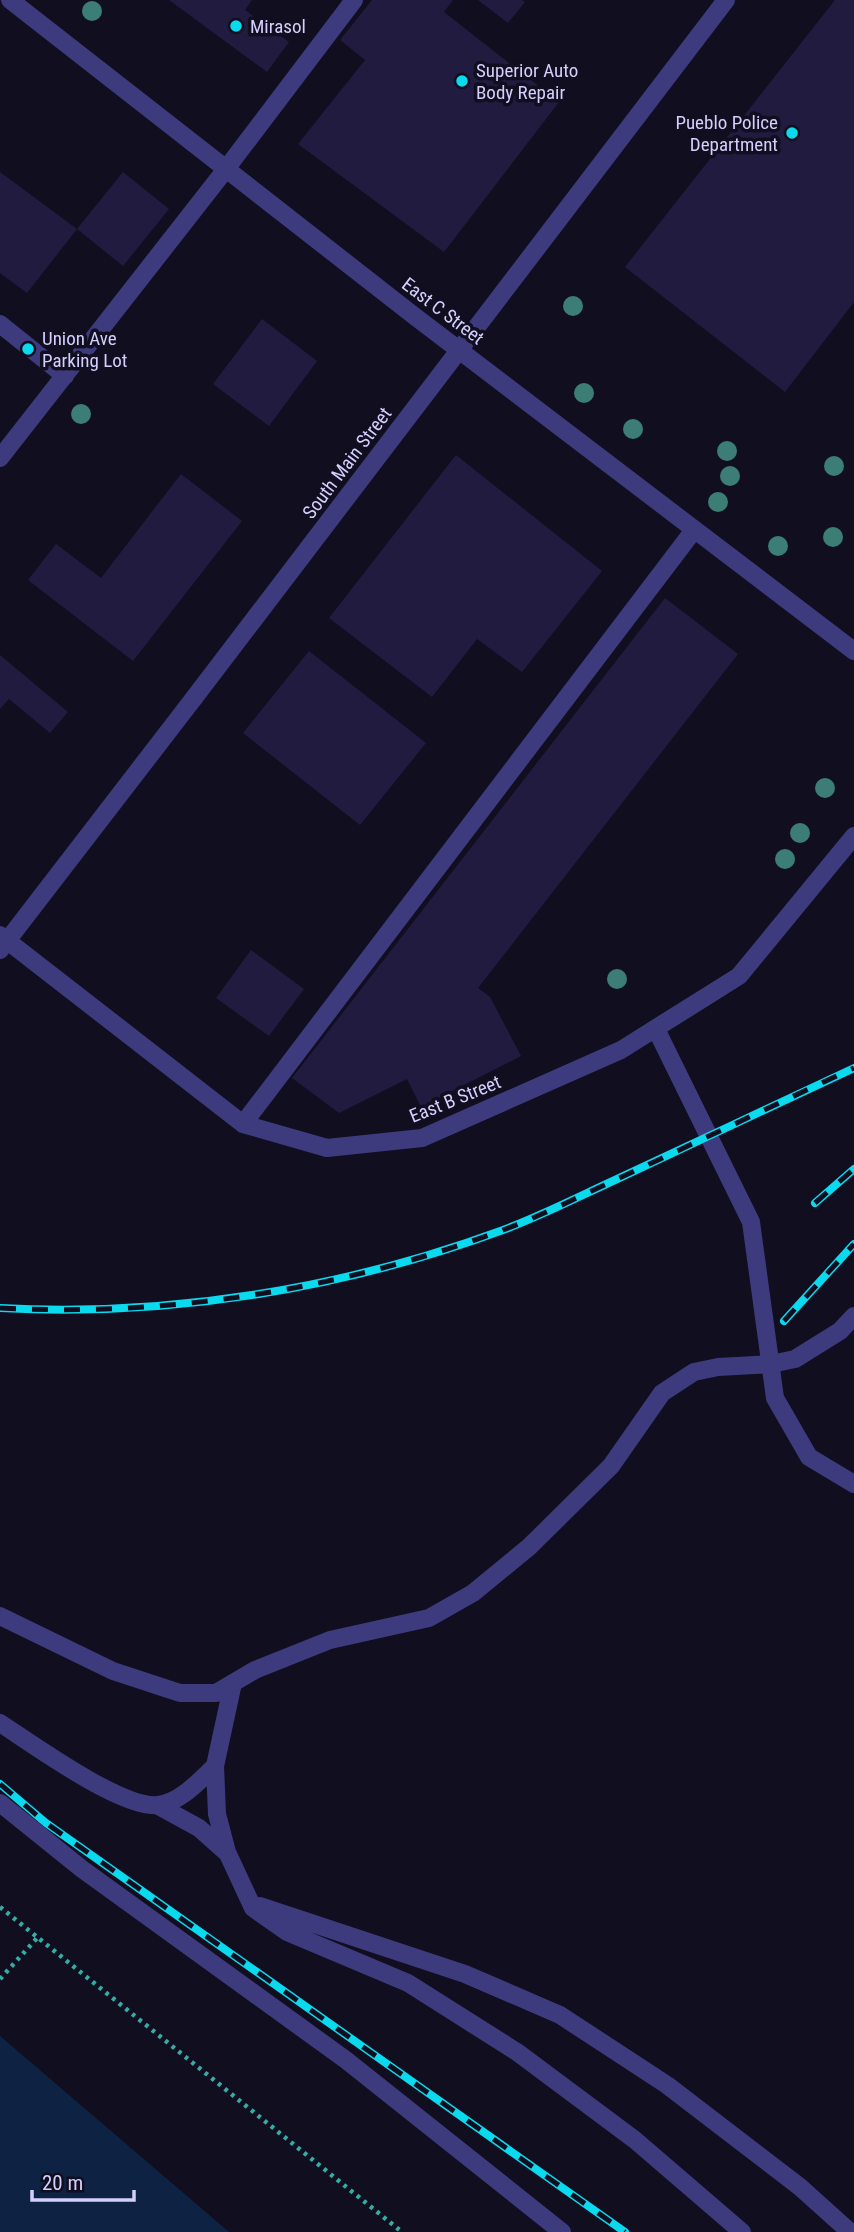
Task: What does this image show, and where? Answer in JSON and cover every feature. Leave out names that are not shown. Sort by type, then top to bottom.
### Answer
[{"type":"street","name":"East C Street","points":[[10,0],[694,530],[854,650]]},
{"type":"street","points":[[0,458],[354,0]]},
{"type":"street","name":"South Main Street","points":[[0,950],[726,0]]},
{"type":"street","points":[[0,324],[65,376]]},
{"type":"street","points":[[243,1124],[694,530]]},
{"type":"street","name":"East B Street","points":[[0,935],[243,1124],[327,1148],[422,1138],[621,1050],[739,976],[854,836]]},
{"type":"street","points":[[656,1029],[751,1222],[775,1398],[809,1457],[854,1484]]},
{"type":"street","points":[[0,1616],[113,1671],[180,1693],[216,1693],[255,1670],[330,1640],[429,1618],[473,1593],[529,1547],[611,1465],[662,1393],[694,1372],[795,1359],[840,1331],[854,1316]]},
{"type":"street","points":[[233,1683],[215,1766],[217,1814],[227,1852],[253,1908],[287,1932],[408,1983],[517,2052],[635,2140],[742,2232]]},
{"type":"street","points":[[0,1723],[75,1773],[130,1799],[157,1805],[199,1828],[227,1852]]},
{"type":"street","points":[[157,1805],[184,1795],[215,1766]]},
{"type":"street","points":[[0,1803],[82,1869],[357,2068],[562,2232]]},
{"type":"street","points":[[250,1903],[465,1974],[560,2015],[667,2085],[800,2188],[850,2232]]},
{"type":"path","points":[[0,1907],[402,2232]]},
{"type":"path","points":[[0,1979],[38,1937]]},
{"type":"water","points":[[0,2036],[229,2232],[0,2232]]},
{"type":"building","name":"Mirasol","points":[[169,0],[252,0],[245,10],[289,42],[267,72]]},
{"type":"building","points":[[372,0],[453,0],[444,12],[559,102],[444,252],[298,144],[365,60],[340,40]]},
{"type":"building","name":"Superior Auto Body Repair","points":[[478,0],[522,0],[525,2],[508,23]]},
{"type":"building","name":"Pueblo Police Department","points":[[835,0],[854,0],[854,302],[785,392],[625,267]]},
{"type":"building","points":[[0,172],[77,229],[27,293],[0,273]]},
{"type":"building","points":[[123,172],[169,209],[123,266],[77,229]]},
{"type":"building","points":[[262,319],[317,361],[269,426],[213,384]]},
{"type":"building","points":[[456,455],[602,571],[522,672],[477,639],[432,697],[329,618]]},
{"type":"building","points":[[181,474],[242,521],[133,661],[28,580],[56,544],[101,578]]},
{"type":"building","points":[[665,598],[738,654],[478,988],[490,997],[521,1056],[421,1107],[407,1079],[339,1113],[292,1078]]},
{"type":"building","points":[[309,651],[426,743],[360,825],[243,733]]},
{"type":"building","points":[[0,655],[68,712],[50,733],[9,699],[0,709]]},
{"type":"building","points":[[251,950],[304,989],[269,1036],[216,998]]},
{"type":"railway","points":[[0,1308],[64,1310],[192,1303],[319,1283],[442,1251],[531,1219],[854,1068]]},
{"type":"railway","points":[[815,1203],[854,1169]]},
{"type":"railway","points":[[784,1321],[854,1244]]},
{"type":"railway","points":[[0,1784],[46,1823],[625,2232]]},
{"type":"place","name":"Mirasol","points":[[236,26]]},
{"type":"place","name":"Superior Auto Body Repair","points":[[462,81]]},
{"type":"place","name":"Pueblo Police Department","points":[[792,133]]},
{"type":"place","name":"Union Ave Parking Lot","points":[[28,349]]}]
